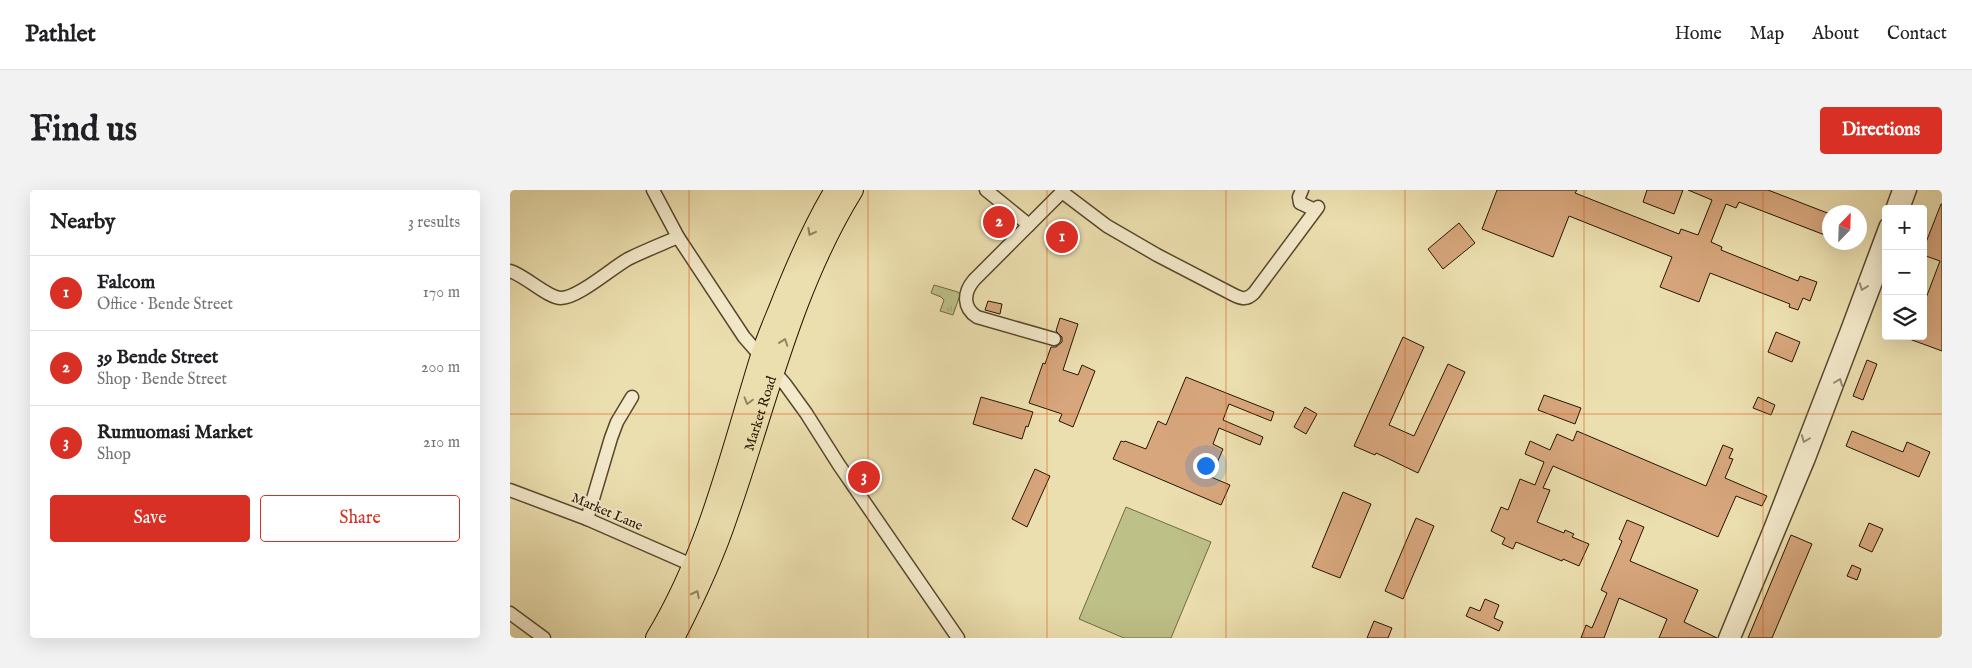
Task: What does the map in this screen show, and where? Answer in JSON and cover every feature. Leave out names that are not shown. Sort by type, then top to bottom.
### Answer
[{"type":"main road","name":"Market Road","points":[[656,638],[692,566],[711,515],[742,424],[760,357],[807,240],[835,190]]},
{"type":"main road","name":"Market Road","points":[[674,638],[705,575],[727,517],[774,371],[812,267],[825,239],[853,190]]},
{"type":"street","points":[[653,190],[678,237],[744,337],[774,371],[806,413],[839,465],[958,638]]},
{"type":"street","points":[[986,190],[1029,225]]},
{"type":"street","points":[[1054,339],[977,317],[967,308],[966,294],[968,287],[1063,191],[1107,226],[1158,255],[1244,299],[1254,293],[1317,209],[1300,203],[1299,197],[1302,190]]},
{"type":"street","points":[[1893,205],[1899,190]]},
{"type":"street","points":[[1904,205],[1910,190]]},
{"type":"street","points":[[1724,638],[1771,526],[1882,236]]},
{"type":"street","points":[[510,271],[519,274],[550,294],[562,298],[579,291],[628,259],[678,237]]},
{"type":"street","points":[[1734,638],[1808,461],[1882,267]]},
{"type":"street","points":[[587,519],[611,438],[617,422],[632,397]]},
{"type":"street","name":"Market Lane","points":[[510,490],[587,519],[692,566]]},
{"type":"street","points":[[510,614],[544,638]]},
{"type":"green space","points":[[934,285],[958,292],[960,295],[953,315],[940,311],[944,300],[931,293]]},
{"type":"green space","points":[[1126,507],[1211,542],[1171,638],[1124,638],[1079,619]]},
{"type":"building","points":[[1497,190],[1577,190],[1575,193],[1679,234],[1681,229],[1698,235],[1712,200],[1688,190],[1768,190],[1822,211],[1822,234],[1739,202],[1736,208],[1726,204],[1711,242],[1722,247],[1721,250],[1798,281],[1800,276],[1817,282],[1810,301],[1803,298],[1798,310],[1789,307],[1790,304],[1710,273],[1699,302],[1660,287],[1672,257],[1569,216],[1553,257],[1482,229]]},
{"type":"building","points":[[1647,190],[1683,190],[1674,214],[1643,202]]},
{"type":"building","points":[[1942,204],[1942,351],[1912,340],[1927,340],[1927,295],[1940,261],[1927,256],[1927,240]]},
{"type":"building","points":[[1459,223],[1475,243],[1443,269],[1428,249]]},
{"type":"building","points":[[988,301],[1002,304],[1000,314],[985,310]]},
{"type":"building","points":[[1060,318],[1078,324],[1063,370],[1078,375],[1082,365],[1095,371],[1073,427],[1059,421],[1062,414],[1029,403],[1043,363],[1045,364],[1051,347],[1056,347],[1062,342],[1062,337],[1056,331]]},
{"type":"building","points":[[1776,332],[1800,342],[1792,362],[1768,352]]},
{"type":"building","points":[[1403,337],[1424,347],[1389,425],[1414,436],[1448,364],[1465,372],[1418,473],[1376,453],[1375,455],[1354,446]]},
{"type":"building","points":[[1867,360],[1877,364],[1863,400],[1853,396]]},
{"type":"building","points":[[1186,377],[1274,412],[1271,421],[1229,404],[1223,420],[1263,437],[1260,445],[1219,428],[1213,444],[1223,449],[1211,477],[1230,485],[1221,505],[1113,459],[1121,441],[1146,449],[1158,421],[1166,425]]},
{"type":"building","points":[[1544,395],[1581,408],[1575,424],[1538,410]]},
{"type":"building","points":[[981,397],[1033,412],[1022,439],[973,424]]},
{"type":"building","points":[[1758,397],[1775,405],[1771,415],[1753,408]]},
{"type":"building","points":[[1305,407],[1317,414],[1306,434],[1294,427]]},
{"type":"building","points":[[1577,431],[1706,486],[1723,445],[1733,449],[1729,458],[1733,459],[1725,478],[1767,496],[1762,506],[1736,496],[1718,537],[1553,466],[1543,488],[1550,490],[1537,522],[1564,533],[1565,530],[1574,534],[1572,537],[1589,544],[1579,566],[1516,542],[1513,549],[1502,544],[1505,538],[1491,531],[1501,507],[1508,510],[1520,479],[1535,485],[1544,462],[1525,454],[1530,441],[1550,450],[1557,434],[1573,441]]},
{"type":"building","points":[[1852,431],[1903,452],[1907,442],[1930,452],[1919,477],[1846,446]]},
{"type":"building","points":[[1035,469],[1050,476],[1027,527],[1012,519]]},
{"type":"building","points":[[1343,492],[1371,504],[1340,578],[1312,567]]},
{"type":"building","points":[[1416,518],[1434,526],[1403,599],[1385,591]]},
{"type":"building","points":[[1627,520],[1644,527],[1630,561],[1698,590],[1684,622],[1717,638],[1659,638],[1667,619],[1619,598],[1604,638],[1581,638],[1586,625],[1592,628],[1607,593],[1601,590],[1622,541],[1619,539]]},
{"type":"building","points":[[1869,523],[1883,529],[1872,552],[1859,546]]},
{"type":"building","points":[[1791,535],[1812,544],[1772,638],[1748,638]]},
{"type":"building","points":[[1852,565],[1861,569],[1857,580],[1847,576]]},
{"type":"building","points":[[1485,599],[1499,605],[1494,618],[1503,622],[1499,631],[1466,616],[1470,607],[1480,611]]},
{"type":"building","points":[[1374,621],[1392,628],[1388,638],[1367,638]]},
{"type":"place","name":"39 Bende Street","points":[[999,222]]},
{"type":"place","name":"Falcom","points":[[1062,237]]},
{"type":"place","name":"Rumuomasi Market","points":[[864,477]]}]
